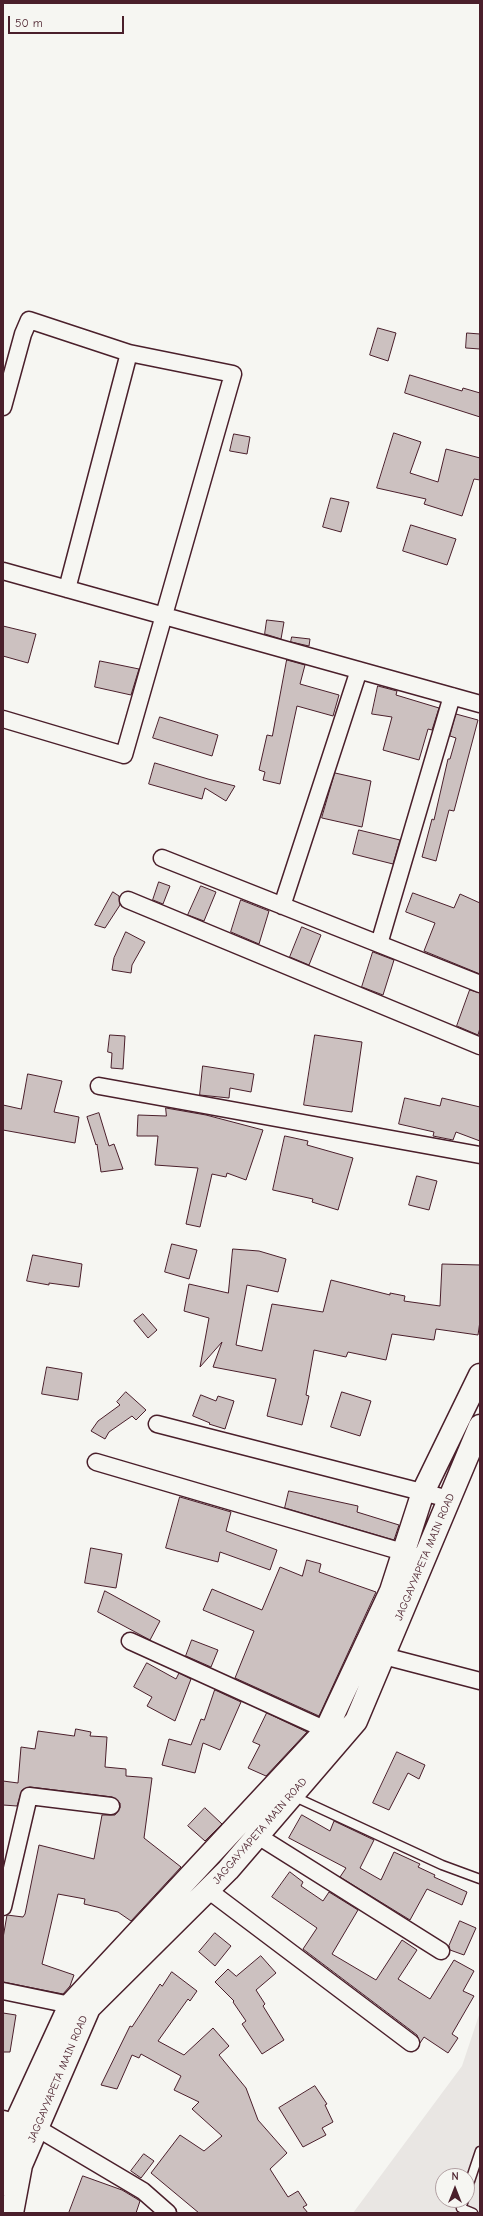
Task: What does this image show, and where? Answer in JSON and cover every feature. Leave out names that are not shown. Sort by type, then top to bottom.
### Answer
[{"type":"main road","points":[[3,2184],[9,2120],[80,2007],[334,1734],[392,1592],[423,1492],[480,1376]]},
{"type":"main road","name":"JAGGAYYAPETA MAIN ROAD","points":[[12,2213],[21,2165],[37,2128],[80,2007],[208,1890],[258,1836],[292,1795],[334,1734],[356,1721],[426,1558],[480,1426]]},
{"type":"street","points":[[3,407],[23,334],[30,320],[129,353],[233,374],[124,755],[3,719]]},
{"type":"street","points":[[67,589],[129,353]]},
{"type":"street","points":[[3,571],[480,704]]},
{"type":"street","points":[[282,906],[359,670]]},
{"type":"street","points":[[379,944],[452,696]]},
{"type":"street","points":[[162,858],[480,984]]},
{"type":"street","points":[[128,900],[480,1046]]},
{"type":"street","points":[[98,1086],[480,1155]]},
{"type":"street","points":[[157,1424],[449,1499]]},
{"type":"street","points":[[96,1462],[426,1558]]},
{"type":"street","points":[[130,1641],[334,1734]]},
{"type":"street","points":[[384,1656],[480,1681]]},
{"type":"street","points":[[3,1907],[30,1796],[111,1806]]},
{"type":"street","points":[[258,1836],[441,1951]]},
{"type":"street","points":[[208,1890],[411,2043]]},
{"type":"street","points":[[3,1990],[80,2007]]},
{"type":"street","points":[[9,2120],[37,2128],[143,2191],[168,2213]]},
{"type":"lane","points":[[292,1795],[442,1864],[480,1879]]},
{"type":"lane","points":[[474,2168],[480,2151]]},
{"type":"lane","points":[[461,2208],[473,2213]]},
{"type":"shaded area","points":[[480,2012],[480,2213],[353,2213],[462,2066]]},
{"type":"building","points":[[378,328],[396,333],[388,361],[370,355]]},
{"type":"building","points":[[467,333],[480,334],[480,349],[466,348]]},
{"type":"building","points":[[410,375],[462,391],[463,388],[480,393],[480,417],[405,393]]},
{"type":"building","points":[[394,433],[421,442],[410,473],[438,482],[446,449],[480,458],[480,480],[474,479],[462,516],[424,504],[426,499],[377,488]]},
{"type":"building","points":[[234,434],[250,437],[247,454],[230,451]]},
{"type":"building","points":[[331,498],[349,502],[341,532],[323,527]]},
{"type":"building","points":[[411,525],[456,539],[447,565],[403,551]]},
{"type":"building","points":[[267,620],[284,622],[281,639],[265,634]]},
{"type":"building","points":[[3,626],[36,634],[28,663],[3,656]]},
{"type":"building","points":[[292,637],[310,639],[309,646],[291,642]]},
{"type":"building","points":[[287,660],[305,665],[300,684],[339,695],[333,716],[297,706],[280,784],[263,780],[265,772],[259,770],[267,735],[272,736]]},
{"type":"building","points":[[100,661],[139,669],[131,695],[95,687]]},
{"type":"building","points":[[378,686],[397,691],[396,695],[439,708],[432,730],[428,729],[419,760],[383,750],[392,717],[372,714]]},
{"type":"building","points":[[456,714],[478,720],[454,811],[449,810],[436,861],[422,857],[432,819],[434,820],[448,759],[450,759],[456,738],[450,736]]},
{"type":"building","points":[[160,717],[218,735],[212,756],[153,738]]},
{"type":"building","points":[[155,763],[235,786],[226,801],[205,788],[202,799],[149,784]]},
{"type":"building","points":[[335,773],[371,781],[362,827],[322,818]]},
{"type":"building","points":[[359,830],[400,840],[393,864],[353,854]]},
{"type":"building","points":[[159,882],[170,886],[163,904],[153,900]]},
{"type":"building","points":[[201,886],[216,892],[204,921],[188,915]]},
{"type":"building","points":[[113,892],[119,896],[120,905],[105,928],[95,925]]},
{"type":"building","points":[[413,893],[454,908],[460,894],[480,903],[480,974],[424,951],[435,923],[406,912]]},
{"type":"building","points":[[241,900],[269,911],[259,944],[231,932]]},
{"type":"building","points":[[302,927],[321,935],[309,965],[290,957]]},
{"type":"building","points":[[126,932],[145,942],[132,965],[131,973],[112,970],[114,958]]},
{"type":"building","points":[[373,952],[394,960],[383,995],[362,987]]},
{"type":"building","points":[[470,990],[480,993],[480,1028],[478,1035],[457,1026]]},
{"type":"building","points":[[110,1035],[125,1036],[123,1069],[111,1068],[112,1053],[108,1052]]},
{"type":"building","points":[[315,1035],[362,1042],[352,1112],[304,1105]]},
{"type":"building","points":[[203,1066],[254,1074],[251,1092],[230,1088],[229,1098],[200,1095]]},
{"type":"building","points":[[28,1074],[62,1081],[54,1112],[79,1117],[75,1143],[3,1130],[3,1105],[21,1109]]},
{"type":"building","points":[[405,1098],[440,1106],[442,1098],[480,1107],[480,1141],[456,1132],[453,1140],[433,1136],[434,1132],[399,1124]]},
{"type":"building","points":[[166,1108],[206,1115],[263,1130],[246,1180],[227,1173],[226,1177],[212,1174],[200,1227],[186,1224],[198,1168],[155,1165],[158,1136],[137,1136],[138,1115],[166,1116]]},
{"type":"building","points":[[99,1113],[109,1146],[114,1144],[123,1169],[101,1172],[97,1144],[96,1145],[87,1117]]},
{"type":"building","points":[[285,1136],[308,1141],[307,1145],[353,1158],[338,1210],[312,1202],[313,1199],[273,1190]]},
{"type":"building","points":[[417,1176],[437,1181],[429,1210],[409,1205]]},
{"type":"building","points":[[172,1244],[197,1250],[189,1279],[165,1272]]},
{"type":"building","points":[[233,1249],[259,1251],[286,1259],[278,1292],[247,1285],[236,1345],[262,1351],[272,1304],[323,1312],[331,1280],[390,1295],[390,1293],[405,1296],[404,1301],[440,1306],[442,1264],[480,1265],[480,1321],[478,1335],[436,1329],[434,1340],[392,1334],[386,1360],[348,1352],[346,1357],[314,1350],[306,1395],[309,1396],[302,1425],[267,1416],[276,1379],[213,1367],[222,1342],[200,1367],[209,1318],[184,1311],[189,1284],[228,1293]]},
{"type":"building","points":[[33,1255],[82,1264],[79,1287],[49,1283],[49,1285],[27,1281]]},
{"type":"building","points":[[143,1314],[157,1330],[148,1338],[134,1321]]},
{"type":"building","points":[[47,1367],[82,1373],[78,1400],[42,1394]]},
{"type":"building","points":[[126,1392],[146,1410],[136,1420],[132,1416],[109,1432],[105,1439],[91,1431],[98,1421],[120,1405],[117,1402]]},
{"type":"building","points":[[342,1392],[371,1401],[360,1436],[331,1427]]},
{"type":"building","points":[[201,1395],[216,1401],[218,1396],[234,1401],[225,1429],[209,1424],[210,1423],[193,1416]]},
{"type":"building","points":[[289,1491],[358,1506],[357,1512],[399,1525],[394,1540],[285,1508]]},
{"type":"building","points":[[180,1497],[231,1512],[226,1531],[277,1550],[270,1570],[220,1552],[218,1562],[166,1548]]},
{"type":"building","points":[[91,1548],[122,1554],[116,1588],[85,1583]]},
{"type":"building","points":[[307,1560],[321,1564],[319,1572],[376,1592],[319,1716],[235,1678],[254,1631],[203,1610],[212,1589],[262,1610],[280,1567],[302,1576]]},
{"type":"building","points":[[105,1591],[160,1621],[150,1640],[98,1612]]},
{"type":"building","points":[[192,1640],[218,1650],[211,1667],[186,1656]]},
{"type":"building","points":[[147,1663],[176,1679],[179,1673],[191,1679],[175,1721],[147,1706],[152,1697],[134,1687]]},
{"type":"building","points":[[215,1690],[241,1702],[220,1750],[203,1743],[195,1773],[162,1765],[169,1739],[191,1745],[201,1719],[204,1720]]},
{"type":"building","points":[[267,1713],[307,1732],[266,1776],[248,1768],[260,1745],[253,1742]]},
{"type":"building","points":[[76,1729],[91,1732],[90,1736],[107,1737],[105,1767],[126,1769],[126,1776],[152,1778],[144,1838],[181,1867],[131,1921],[118,1912],[84,1904],[85,1899],[58,1894],[42,1964],[74,1975],[70,1986],[63,1994],[3,1982],[3,1938],[7,1915],[23,1917],[25,1914],[39,1845],[94,1859],[102,1815],[115,1815],[120,1808],[120,1803],[112,1797],[30,1787],[22,1790],[17,1806],[3,1805],[3,1781],[18,1783],[21,1747],[35,1749],[38,1731],[74,1736]]},
{"type":"building","points":[[397,1752],[425,1765],[419,1779],[408,1773],[389,1810],[373,1803]]},
{"type":"building","points":[[205,1808],[222,1824],[205,1841],[188,1826]]},
{"type":"building","points":[[302,1815],[330,1831],[334,1821],[374,1840],[360,1868],[381,1880],[394,1852],[420,1864],[418,1867],[435,1875],[434,1877],[467,1892],[462,1905],[427,1889],[410,1920],[340,1877],[346,1868],[289,1838]]},
{"type":"building","points":[[290,1872],[303,1882],[301,1886],[323,1901],[329,1892],[358,1910],[332,1954],[376,1980],[402,1940],[417,1950],[398,1979],[430,1999],[454,1960],[474,1971],[463,1991],[474,1996],[452,2034],[458,2038],[448,2053],[424,2037],[420,2043],[417,2035],[303,1949],[317,1928],[272,1897]]},
{"type":"building","points":[[460,1921],[476,1928],[464,1955],[450,1950],[449,1946]]},
{"type":"building","points":[[215,1933],[231,1946],[215,1966],[199,1952]]},
{"type":"building","points":[[261,1956],[276,1973],[256,1990],[265,2004],[263,2006],[284,2040],[262,2054],[242,2024],[246,2021],[233,2002],[234,2001],[215,1982],[228,1969],[236,1976]]},
{"type":"building","points":[[172,1972],[197,1991],[190,2001],[188,1999],[158,2041],[184,2055],[213,2028],[229,2046],[219,2055],[246,2088],[258,2120],[287,2153],[270,2169],[288,2197],[298,2191],[307,2205],[303,2207],[308,2213],[199,2213],[151,2173],[180,2135],[204,2151],[222,2136],[192,2109],[199,2102],[174,2090],[181,2076],[141,2054],[139,2058],[132,2055],[117,2089],[101,2085],[130,2026],[132,2027],[160,1984],[162,1986]]},
{"type":"building","points":[[3,2013],[16,2015],[10,2052],[3,2052]]},
{"type":"building","points":[[315,2086],[327,2104],[325,2105],[333,2122],[322,2128],[326,2135],[303,2147],[279,2108]]},
{"type":"building","points":[[144,2154],[154,2161],[141,2178],[131,2171]]},
{"type":"building","points":[[83,2176],[122,2190],[140,2201],[136,2213],[69,2213]]}]
